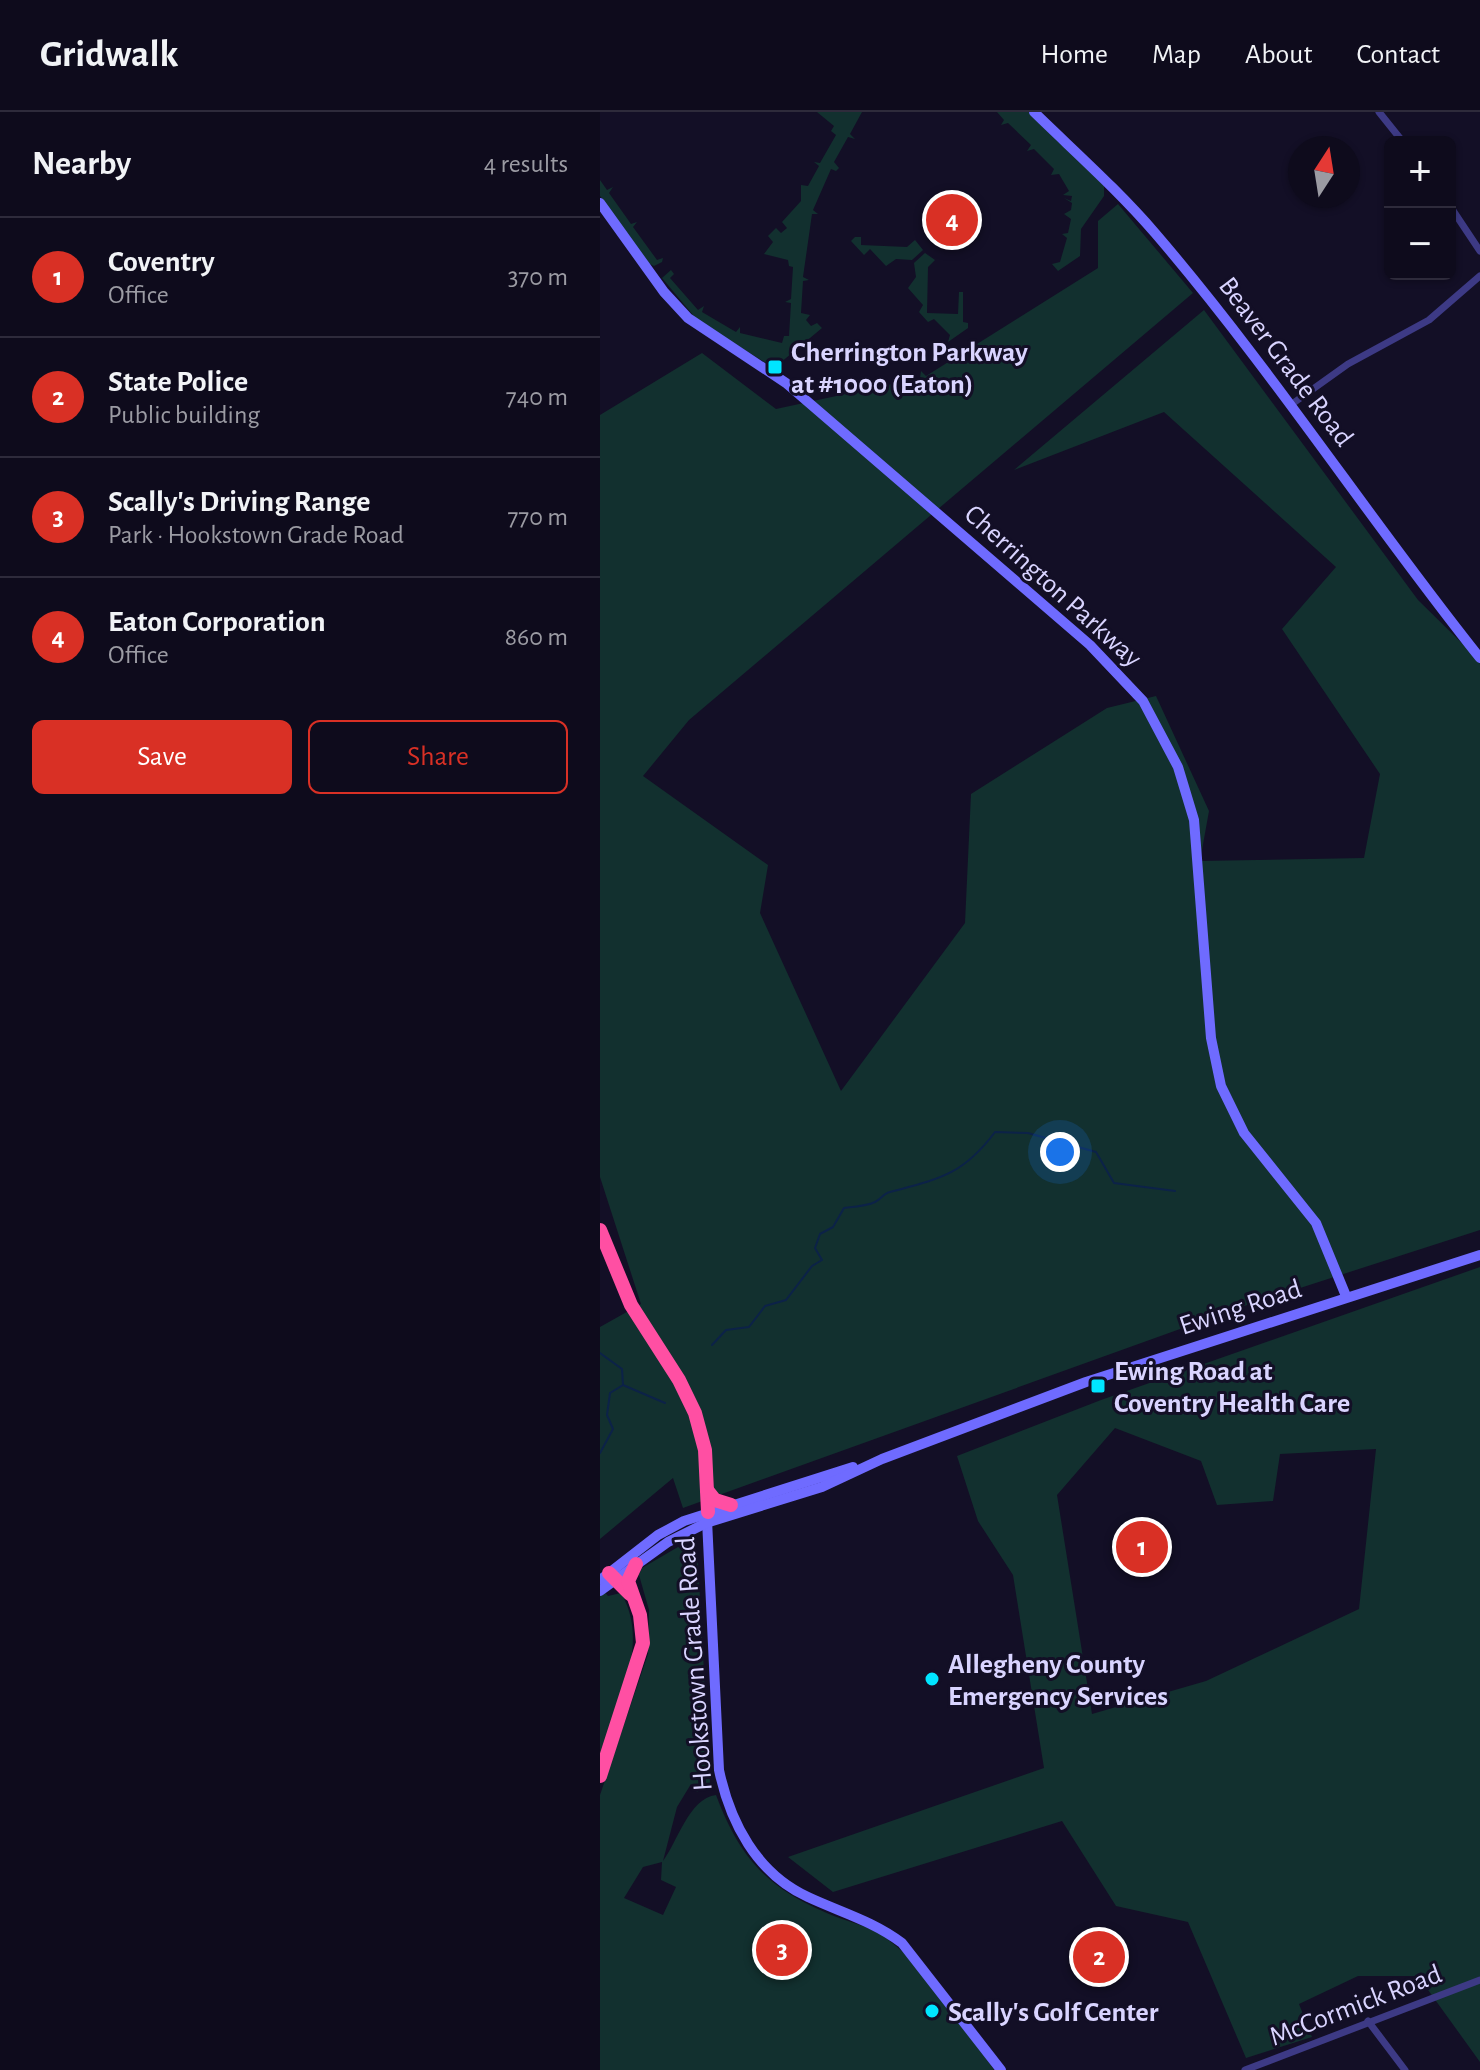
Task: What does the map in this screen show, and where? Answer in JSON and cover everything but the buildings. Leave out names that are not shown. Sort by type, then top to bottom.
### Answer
[{"type":"highway","points":[[600,1230],[631,1305],[679,1380],[695,1413],[705,1450],[707,1518]]},
{"type":"highway","points":[[707,1490],[715,1500],[731,1505]]},
{"type":"highway","points":[[600,1776],[642,1651],[642,1625],[628,1577],[636,1564]]},
{"type":"highway","points":[[605,1583],[631,1594]]},
{"type":"street","name":"Beaver Grade Road","points":[[1034,112],[1152,230],[1292,404],[1480,658]]},
{"type":"street","points":[[1379,112],[1398,136]]},
{"type":"street","name":"Cherrington Parkway","points":[[600,203],[664,292],[688,318],[786,383],[1090,645],[1143,701],[1178,767],[1194,820],[1211,1038],[1221,1086],[1244,1133],[1316,1223],[1346,1296]]},
{"type":"street","points":[[1451,208],[1480,251]]},
{"type":"street","points":[[1292,404],[1348,364],[1418,328],[1480,276]]},
{"type":"street","name":"Ewing Road","points":[[605,1583],[731,1505],[882,1459],[1086,1382],[1480,1255]]},
{"type":"street","name":"Ewing Road","points":[[605,1583],[658,1535],[707,1518],[822,1487],[882,1459]]},
{"type":"street","name":"Hookstown Grade Road","points":[[707,1518],[719,1770],[725,1800],[742,1836],[764,1865],[793,1888],[881,1927],[902,1943],[1001,2070]]},
{"type":"street","name":"McCormick Road","points":[[1245,2070],[1480,1980]]},
{"type":"street","points":[[1368,2021],[1405,2070]]},
{"type":"green space","points":[[817,112],[862,112],[850,134],[855,139],[848,137],[834,162],[839,168],[836,171],[831,169],[813,210],[818,214],[812,214],[803,277],[809,280],[803,281],[801,313],[810,315],[806,320],[811,326],[817,323],[822,328],[774,368],[698,321],[662,278],[671,270],[674,274],[670,278],[698,310],[704,306],[702,312],[736,332],[740,327],[740,333],[782,343],[784,336],[789,336],[791,303],[785,302],[791,299],[793,267],[789,266],[788,260],[764,254],[773,242],[768,236],[776,228],[781,233],[787,228],[782,222],[801,201],[801,185],[808,186],[819,166],[814,162],[820,163],[836,135],[831,131],[834,126]]},
{"type":"green space","points":[[997,112],[1029,112],[1104,186],[1104,196],[1081,229],[1080,256],[1058,271],[1052,264],[1060,262],[1067,238],[1062,234],[1068,233],[1071,219],[1064,214],[1071,210],[1072,203],[1064,198],[1071,201],[1072,196],[1063,195],[1069,191],[1059,174],[1051,175],[1054,169],[1034,149],[1027,151],[1031,145],[1008,123],[1001,125],[1004,120]]},
{"type":"green space","points":[[600,180],[607,190],[613,187],[609,193],[631,224],[637,222],[633,227],[657,260],[663,258],[662,262],[654,266],[648,263],[600,196]]},
{"type":"green space","points":[[1118,204],[1193,293],[689,720],[643,776],[768,865],[760,913],[841,1091],[965,923],[971,794],[1107,708],[1156,696],[1209,811],[1200,861],[1364,858],[1380,774],[1282,629],[1336,567],[1164,412],[1014,470],[1204,310],[1418,600],[1480,661],[1480,1230],[1244,1306],[683,1508],[673,1478],[600,1539],[600,1327],[641,1304],[600,1177],[600,415],[702,353],[776,409],[920,378],[921,371],[926,376],[1098,268],[1098,221]]},
{"type":"green space","points":[[861,237],[861,245],[907,247],[915,240],[923,250],[912,260],[896,259],[886,266],[870,249],[864,255],[851,241]]},
{"type":"green space","points":[[925,253],[935,260],[928,267],[927,313],[958,314],[959,292],[963,292],[963,322],[968,323],[968,328],[948,342],[950,335],[934,319],[928,322],[919,312],[923,305],[908,288],[916,277],[914,263]]},
{"type":"green space","points":[[1480,1267],[1480,2062],[1418,1976],[1358,1976],[1299,2004],[1312,2037],[1246,2058],[1188,1922],[1116,1906],[1062,1821],[833,1892],[788,1857],[1044,1768],[1013,1575],[978,1521],[957,1456],[1101,1400]],"holes":[[[1115,1428],[1201,1461],[1217,1505],[1273,1501],[1280,1454],[1376,1449],[1359,1609],[1206,1681],[1092,1714],[1057,1495]]]},
{"type":"green space","points":[[678,1547],[693,1553],[698,1562],[710,1783],[697,1792],[691,1784],[677,1807],[663,1861],[691,1812],[698,1804],[716,1795],[735,1836],[758,1868],[807,1904],[874,1931],[897,1947],[943,1996],[994,2070],[600,2070],[600,1795],[648,1654],[649,1610],[639,1575],[642,1568]],"holes":[[[662,1862],[661,1880],[676,1887],[663,1915],[624,1898],[643,1867]]]},
{"type":"green space","points":[[600,1587],[608,1596],[621,1593],[633,1633],[628,1674],[600,1755]]},
{"type":"waterway","points":[[712,1345],[726,1330],[749,1327],[765,1306],[786,1300],[812,1266],[822,1260],[815,1248],[820,1234],[833,1227],[844,1208],[872,1203],[888,1193],[949,1173],[972,1158],[995,1132],[1028,1133],[1096,1152],[1114,1183],[1175,1191]]},
{"type":"waterway","points":[[600,1353],[622,1369],[623,1385],[610,1393],[607,1415],[613,1429],[600,1453]]},
{"type":"waterway","points":[[623,1385],[665,1403]]},
{"type":"place","name":"Eaton Corporation","points":[[952,220]]},
{"type":"place","name":"Cherrington Parkway at #1000 (Eaton)","points":[[775,367]]},
{"type":"place","name":"Ewing Road at Coventry Health Care","points":[[1098,1386]]},
{"type":"place","name":"Coventry","points":[[1142,1547]]},
{"type":"place","name":"Allegheny County Emergency Services","points":[[932,1679]]},
{"type":"place","name":"Scally's Driving Range","points":[[782,1950]]},
{"type":"place","name":"State Police","points":[[1099,1957]]},
{"type":"place","name":"Scally's Golf Center","points":[[932,2011]]}]
